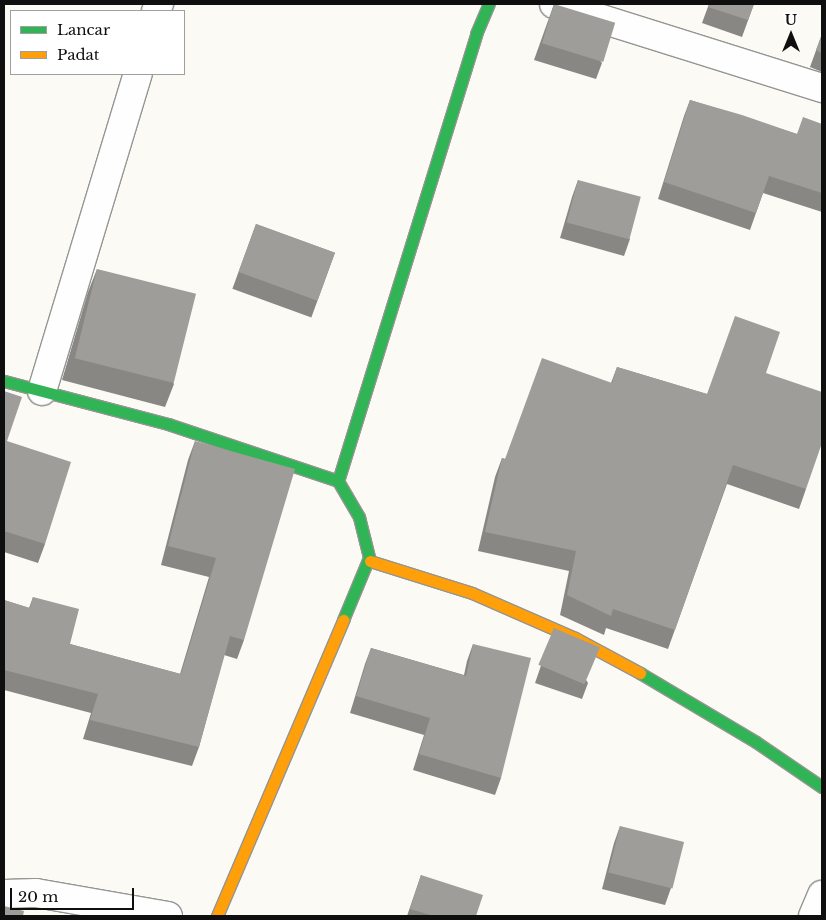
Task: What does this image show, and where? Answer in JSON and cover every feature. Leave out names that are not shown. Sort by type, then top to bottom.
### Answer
[{"type":"street","points":[[338,482],[476,34],[489,4]]},
{"type":"street","points":[[554,4],[822,88]]},
{"type":"street","points":[[42,391],[138,75]]},
{"type":"street","points":[[4,381],[168,424],[338,482],[359,517],[368,560],[218,916]]},
{"type":"street","points":[[368,560],[472,594],[574,638],[622,662],[756,742],[822,787]]},
{"type":"street","points":[[4,894],[36,893],[168,916]]},
{"type":"street","points":[[813,916],[822,895]]},
{"type":"building","points":[[554,4],[615,23],[603,62],[542,43]]},
{"type":"building","points":[[709,4],[754,4],[748,20],[708,7]]},
{"type":"building","points":[[822,34],[822,53],[816,50]]},
{"type":"building","points":[[690,100],[797,134],[803,117],[822,124],[822,193],[769,176],[756,213],[664,182]]},
{"type":"building","points":[[578,180],[641,197],[629,239],[567,223]]},
{"type":"building","points":[[256,224],[335,253],[317,301],[239,272]]},
{"type":"building","points":[[97,269],[196,294],[174,383],[75,358]]},
{"type":"building","points":[[735,316],[780,332],[766,373],[822,392],[822,443],[806,489],[733,465],[675,630],[613,609],[611,616],[567,595],[576,551],[485,532],[502,458],[505,459],[542,358],[612,383],[617,367],[707,394]]},
{"type":"building","points":[[4,391],[22,397],[7,441],[71,462],[45,544],[4,531]]},
{"type":"building","points":[[195,441],[295,469],[244,640],[230,636],[199,747],[90,720],[98,694],[4,670],[4,600],[30,608],[33,597],[79,609],[70,644],[181,674],[216,558],[168,546]]},
{"type":"building","points":[[554,628],[600,648],[584,684],[538,665]]},
{"type":"building","points":[[473,644],[531,658],[501,778],[419,754],[430,718],[356,696],[371,648],[466,676]]},
{"type":"building","points":[[620,826],[684,842],[672,889],[608,873]]},
{"type":"building","points":[[421,875],[483,895],[476,916],[434,916],[410,909]]},
{"type":"building","points":[[4,906],[24,911],[23,916],[4,916]]},
{"type":"traffic: fast","points":[[338,481],[476,34],[489,4]]},
{"type":"traffic: fast","points":[[4,381],[168,424],[338,481],[359,517],[370,561]]},
{"type":"traffic: fast","points":[[343,620],[368,560]]},
{"type":"traffic: fast","points":[[640,673],[756,742],[822,787]]},
{"type":"traffic: slow","points":[[370,561],[472,593],[575,638],[640,673]]},
{"type":"traffic: slow","points":[[217,916],[343,620]]}]
